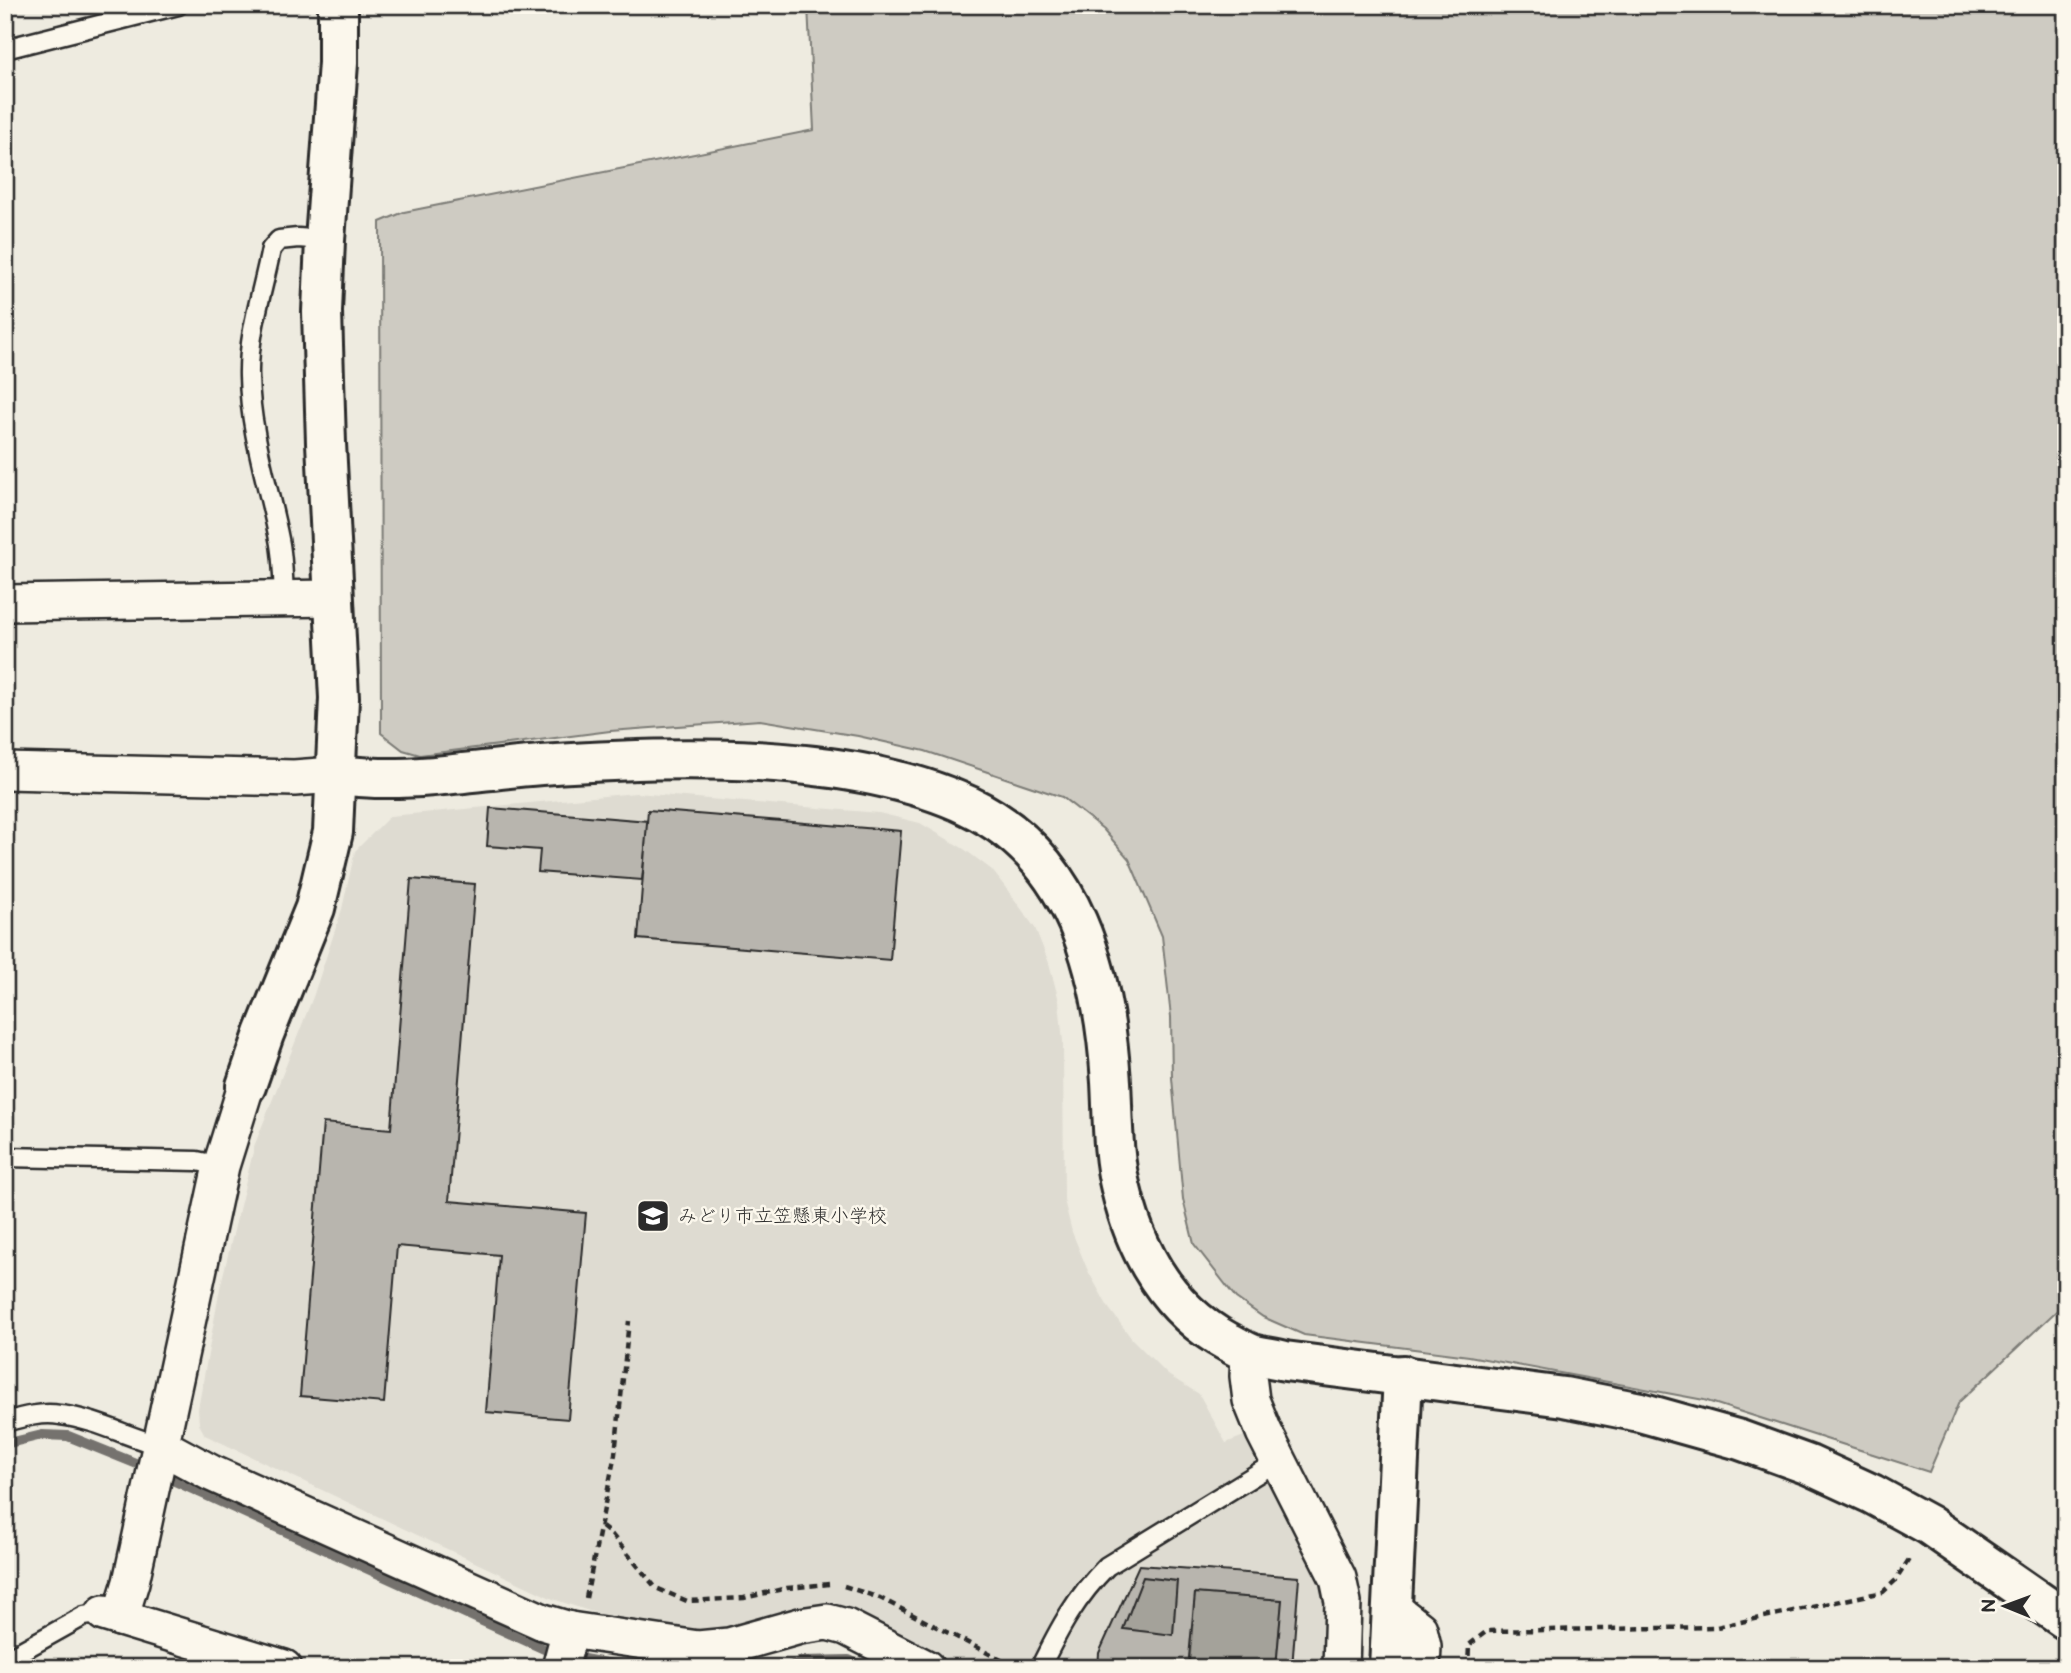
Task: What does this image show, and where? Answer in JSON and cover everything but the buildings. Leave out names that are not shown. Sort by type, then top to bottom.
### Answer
[{"type":"street","points":[[284,1668],[112,1615],[131,1582],[221,1166],[264,1034],[315,908],[333,832],[339,698],[323,368],[325,240],[338,63],[338,5]]},
{"type":"street","points":[[5,603],[334,598]]},
{"type":"street","points":[[5,771],[391,778],[542,765],[693,759],[788,764],[853,772],[911,783],[968,806],[999,822],[1041,859],[1065,895],[1082,930],[1095,975],[1106,1034],[1121,1189],[1145,1258],[1162,1286],[1185,1312],[1213,1334],[1249,1353],[1285,1361],[1564,1397],[1640,1412],[1740,1440],[1809,1465],[1872,1494],[1929,1525],[2066,1620]]},
{"type":"street","points":[[1249,1353],[1251,1400],[1278,1461],[1338,1578],[1343,1602],[1341,1668]]},
{"type":"street","points":[[1389,1668],[1403,1375]]},
{"type":"street","points":[[161,1446],[211,1473],[543,1622],[576,1619],[698,1649],[729,1646],[800,1626],[827,1622],[846,1627],[926,1668]]},
{"type":"street","points":[[1392,1608],[1419,1629],[1423,1646],[1422,1668]]},
{"type":"street","points":[[560,1668],[576,1619]]},
{"type":"lane","points":[[5,49],[178,5]]},
{"type":"lane","points":[[284,598],[279,541],[251,414],[248,372],[251,345],[271,249],[279,240],[325,240]]},
{"type":"lane","points":[[5,1157],[197,1161],[221,1166]]},
{"type":"lane","points":[[5,1422],[30,1416],[59,1414],[89,1421],[161,1446]]},
{"type":"lane","points":[[1040,1668],[1064,1619],[1085,1587],[1107,1566],[1278,1461]]},
{"type":"lane","points":[[5,1660],[84,1616],[112,1615]]},
{"type":"path","points":[[576,1619],[592,1571],[615,1454],[629,1321]]},
{"type":"path","points":[[1468,1668],[1469,1645],[1487,1631],[1717,1627],[1883,1592],[1896,1580],[1929,1525]]},
{"type":"shaded area","points":[[808,5],[2066,5],[2066,1302],[1959,1402],[1929,1472],[1704,1400],[1469,1356],[1304,1335],[1263,1317],[1236,1298],[1194,1244],[1183,1199],[1172,1078],[1171,1017],[1162,936],[1129,859],[1103,829],[1062,797],[925,751],[858,736],[760,720],[610,731],[420,755],[403,750],[381,733],[380,222],[404,212],[814,130]]},
{"type":"shaded area","name":"みどり市立笠懸東小学校","points":[[636,793],[879,813],[920,823],[964,849],[992,870],[1035,928],[1049,963],[1059,1001],[1063,1042],[1064,1200],[1072,1232],[1088,1271],[1108,1307],[1132,1339],[1168,1375],[1199,1394],[1226,1443],[1244,1436],[1321,1581],[1322,1668],[968,1668],[854,1613],[791,1611],[716,1631],[616,1620],[553,1599],[205,1435],[199,1424],[198,1409],[220,1288],[255,1144],[313,997],[342,909],[355,851],[390,816]]},
{"type":"shaded area","points":[[1143,1577],[1177,1581],[1173,1635],[1123,1629]]},
{"type":"shaded area","points":[[1195,1593],[1282,1600],[1276,1668],[1189,1668]]},
{"type":"waterway","points":[[5,1444],[42,1435],[68,1436],[140,1465]]},
{"type":"waterway","points":[[168,1478],[544,1649]]},
{"type":"waterway","points":[[584,1659],[633,1668]]},
{"type":"waterway","points":[[787,1668],[802,1661],[849,1660],[866,1668]]},
{"type":"place","name":"みどり市立笠懸東小学校","points":[[653,1216]]}]
